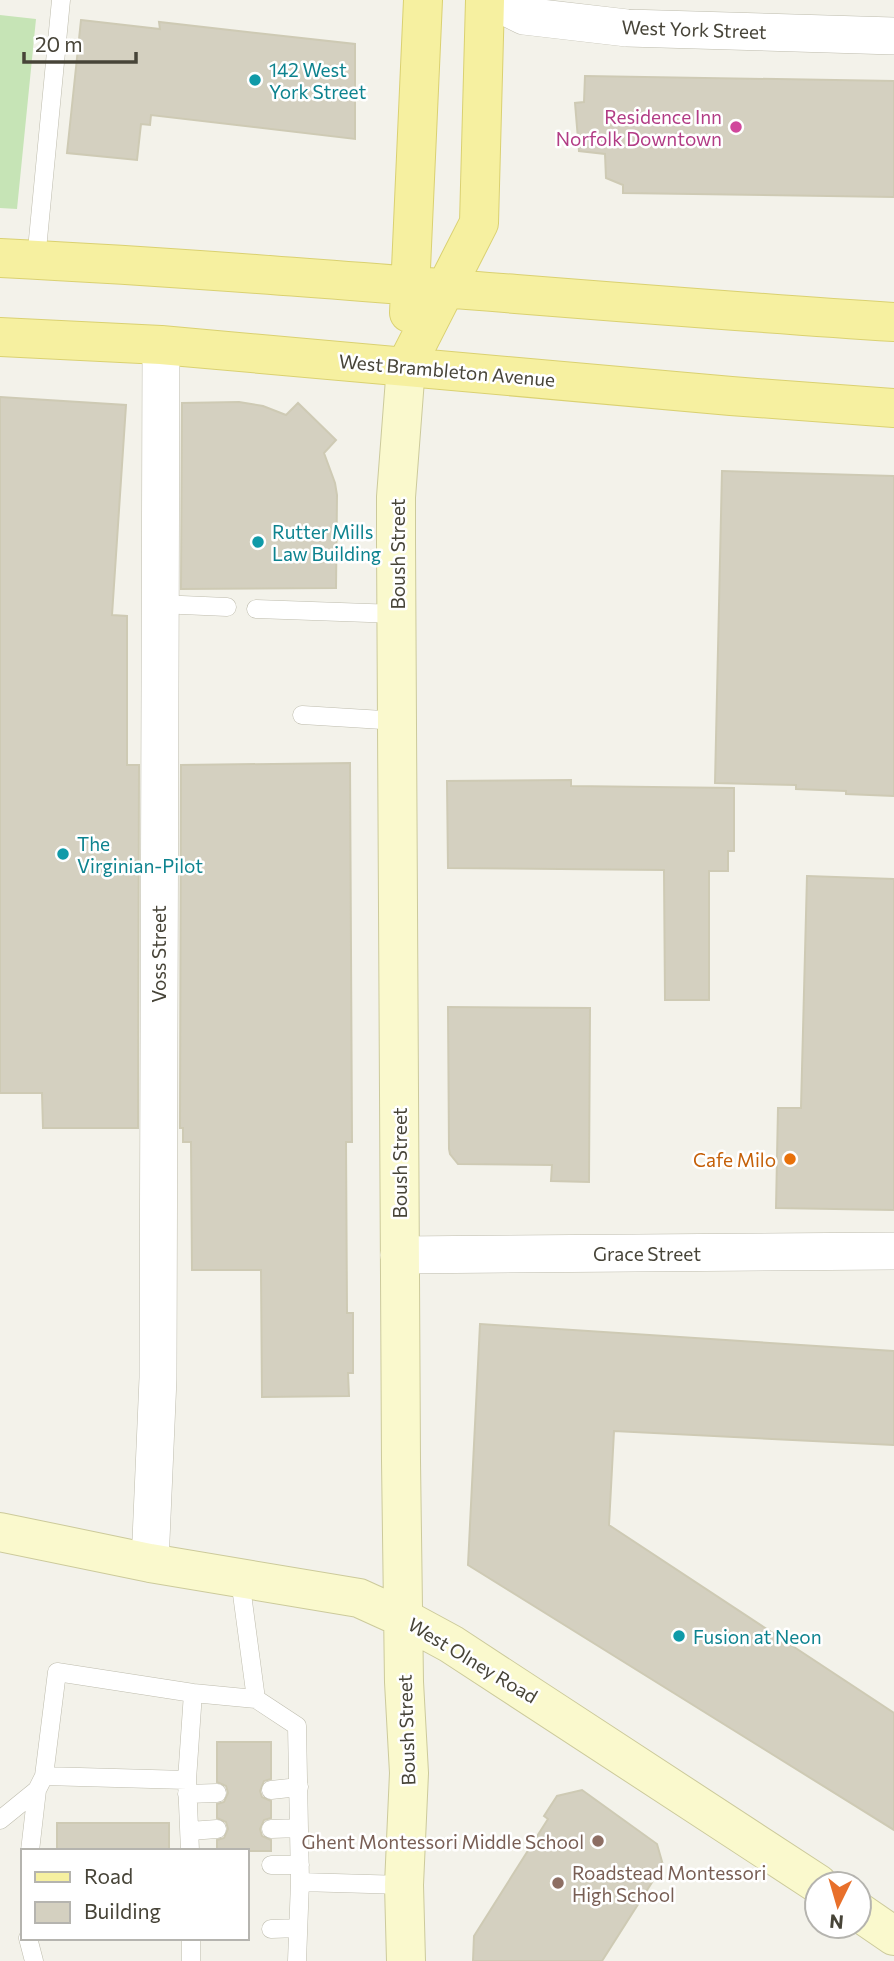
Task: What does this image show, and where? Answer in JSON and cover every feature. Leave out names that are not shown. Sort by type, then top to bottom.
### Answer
[{"type":"main road","name":"Boush Street","points":[[406,1961],[404,1885],[409,1773],[403,1618],[399,1255],[396,497],[406,366],[428,287],[423,0]]},
{"type":"main road","name":"Boush Street","points":[[428,287],[478,223],[485,0]]},
{"type":"main road","points":[[18,259],[164,266],[728,312],[894,322]]},
{"type":"main road","name":"West Brambleton Avenue","points":[[0,337],[161,345],[894,408]]},
{"type":"main road","name":"West Olney Road","points":[[0,1532],[150,1563],[359,1598],[451,1644],[803,1874]]},
{"type":"main road","points":[[873,1922],[894,1936]]},
{"type":"street","name":"West York Street","points":[[501,0],[508,8],[524,16],[627,28],[894,36]]},
{"type":"street","name":"Voss Street","points":[[150,1563],[158,1378],[161,345]]},
{"type":"street","name":"Grace Street","points":[[399,1255],[894,1251]]},
{"type":"lane","points":[[18,259],[61,0]]},
{"type":"lane","points":[[159,604],[227,607]]},
{"type":"lane","points":[[256,609],[397,614]]},
{"type":"lane","points":[[302,715],[398,721]]},
{"type":"lane","points":[[240,1579],[256,1699]]},
{"type":"lane","points":[[30,1849],[57,1672],[193,1693],[256,1699],[297,1726],[300,1874],[297,1961]]},
{"type":"lane","points":[[190,1849],[187,1787],[193,1693]]},
{"type":"lane","points":[[0,1820],[40,1783],[187,1787],[217,1793]]},
{"type":"lane","points":[[271,1790],[299,1787]]},
{"type":"lane","points":[[271,1829],[299,1828]]},
{"type":"lane","points":[[190,1831],[217,1829]]},
{"type":"lane","points":[[271,1865],[300,1874],[404,1885]]},
{"type":"lane","points":[[271,1929],[298,1928]]},
{"type":"lane","points":[[29,1940],[34,1961]]},
{"type":"lane","points":[[191,1940],[191,1961]]},
{"type":"green space","points":[[0,15],[36,19],[17,209],[0,208]]},
{"type":"building","name":"142 West York Street","points":[[81,20],[160,29],[159,22],[355,44],[355,139],[151,115],[150,125],[141,124],[137,160],[67,153]]},
{"type":"building","name":"Residence Inn Norfolk Downtown","points":[[585,76],[894,81],[894,197],[623,193],[623,185],[606,178],[605,154],[579,151],[575,103],[584,102]]},
{"type":"building","name":"The Virginian-Pilot","points":[[0,397],[126,405],[112,615],[127,616],[127,765],[139,765],[138,1128],[43,1128],[42,1093],[0,1093]]},
{"type":"building","name":"Rutter Mills Law Building","points":[[239,402],[263,406],[286,415],[298,403],[336,440],[324,453],[337,495],[336,588],[181,589],[182,403]]},
{"type":"building","points":[[722,471],[894,476],[894,796],[796,789],[796,785],[715,783]]},
{"type":"building","points":[[350,763],[352,1142],[346,1142],[347,1313],[353,1313],[353,1373],[348,1373],[349,1396],[262,1397],[261,1270],[192,1270],[191,1142],[183,1142],[183,1128],[180,1128],[181,765]]},
{"type":"building","points":[[571,780],[571,786],[734,788],[734,851],[728,851],[728,871],[709,871],[709,1000],[665,1000],[664,870],[448,868],[447,781]]},
{"type":"building","points":[[807,876],[894,879],[894,1210],[776,1208],[778,1108],[801,1108]]},
{"type":"building","points":[[448,1007],[590,1008],[589,1182],[551,1181],[552,1165],[458,1164],[449,1149]]},
{"type":"building","name":"Fusion at Neon","points":[[480,1324],[894,1351],[894,1445],[614,1431],[609,1525],[894,1713],[894,1830],[468,1565]]},
{"type":"building","points":[[217,1742],[271,1742],[271,1779],[264,1781],[260,1791],[262,1797],[271,1801],[271,1818],[264,1820],[260,1829],[262,1836],[271,1840],[271,1851],[217,1849],[217,1840],[224,1838],[228,1829],[226,1822],[217,1818],[217,1804],[224,1802],[228,1793],[226,1786],[217,1782]]},
{"type":"building","points":[[582,1790],[657,1844],[663,1865],[602,1961],[473,1961],[474,1936],[548,1819],[544,1816],[557,1796]]},
{"type":"building","points":[[57,1823],[169,1823],[169,1849],[57,1849]]},
{"type":"place","name":"142 West York Street","points":[[255,80]]},
{"type":"place","name":"Residence Inn Norfolk Downtown","points":[[736,127]]},
{"type":"place","name":"Rutter Mills Law Building","points":[[258,542]]},
{"type":"place","name":"The Virginian-Pilot","points":[[63,854]]},
{"type":"place","name":"Cafe Milo","points":[[790,1159]]},
{"type":"place","name":"Fusion at Neon","points":[[679,1636]]},
{"type":"place","name":"Ghent Montessori Middle School","points":[[598,1841]]},
{"type":"place","name":"Roadstead Montessori High School","points":[[558,1883]]}]
